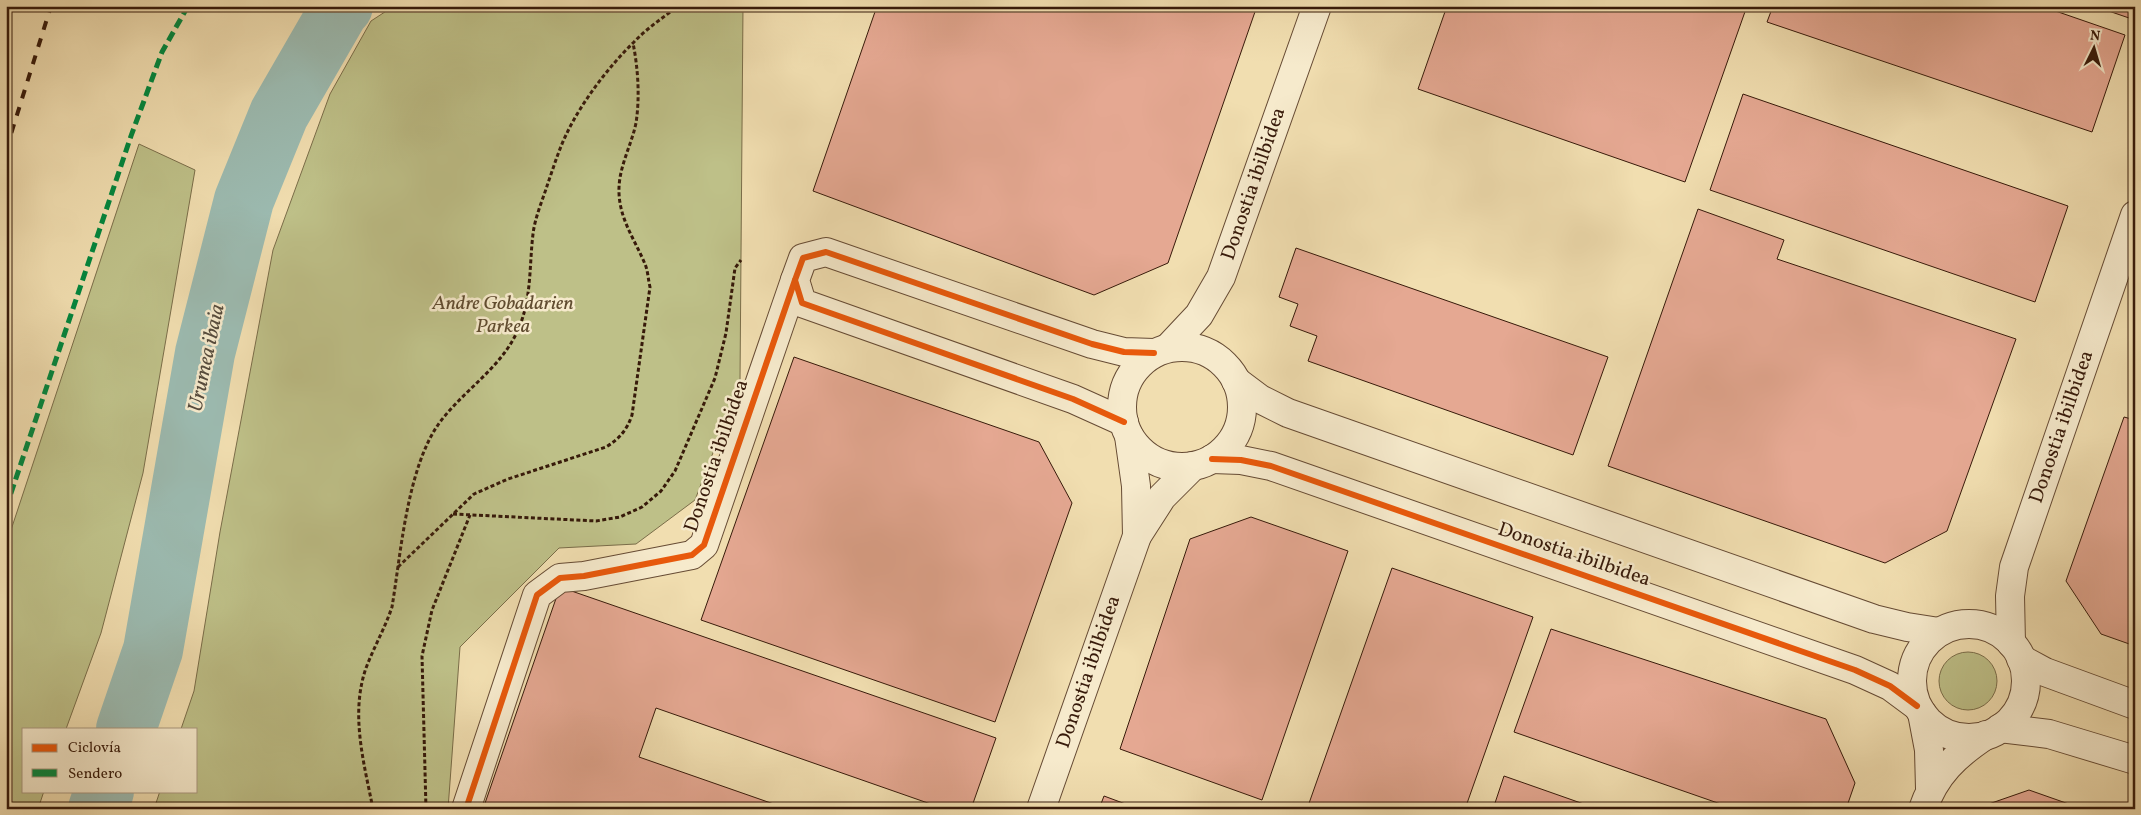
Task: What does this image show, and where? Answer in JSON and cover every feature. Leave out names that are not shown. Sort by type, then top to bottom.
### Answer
[{"type":"street","name":"Donostia ibilbidea","points":[[466,809],[537,595],[560,578],[584,576],[692,555],[704,545],[803,258],[826,252],[1092,344],[1124,352],[1161,351],[1199,315],[1221,277],[1317,6]]},
{"type":"street","name":"Donostia ibilbidea","points":[[2016,651],[2010,596],[2014,567],[2135,215]]},
{"type":"street","points":[[794,280],[802,303],[1073,399],[1126,429]]},
{"type":"street","points":[[1188,347],[1208,353],[1224,364],[1236,381],[1242,400],[1237,432],[1228,446],[1203,462],[1174,466],[1156,462],[1140,450],[1126,429],[1122,408],[1124,390],[1127,383],[1142,361],[1161,351],[1188,347]]},
{"type":"street","name":"Donostia ibilbidea","points":[[1236,381],[1260,399],[1288,413],[1874,619],[1906,627],[1939,632]]},
{"type":"street","name":"Donostia ibilbidea","points":[[1126,429],[1136,486],[1137,536]]},
{"type":"street","name":"Donostia ibilbidea","points":[[1041,809],[1137,536],[1162,497],[1203,462],[1241,460],[1272,466],[1855,670],[1890,686],[1919,709]]},
{"type":"street","points":[[1927,799],[1930,750],[1912,690],[1913,668],[1922,647],[1939,632],[1954,626],[1969,624],[1984,626],[1999,633],[2016,651],[2045,672],[2135,705]]},
{"type":"street","points":[[1927,799],[1954,759],[2015,714],[2024,697],[2025,677],[2016,651]]},
{"type":"street","points":[[1919,709],[1926,720],[1939,730],[1954,736],[1970,738],[1993,732],[2048,734],[2135,760]]},
{"type":"path","points":[[373,809],[359,723],[360,692],[366,669],[392,607],[416,472],[426,446],[439,424],[456,403],[493,368],[507,351],[518,330],[526,308],[530,286],[533,232],[567,132],[603,78],[633,42],[653,24],[678,6]]},
{"type":"path","points":[[398,568],[474,494],[487,487],[606,447],[615,442],[628,425],[635,397],[650,286],[646,266],[621,214],[619,192],[620,172],[636,122],[638,90],[633,42]]},
{"type":"path","points":[[452,514],[596,520],[620,517],[642,507],[661,491],[676,471],[715,378],[726,333],[735,268],[741,260]]},
{"type":"path","points":[[426,809],[422,722],[422,656],[432,610],[470,515]]},
{"type":"green space","name":"Andre Gobadarien Parkea","points":[[394,6],[743,6],[740,382],[695,500],[636,544],[559,548],[460,647],[448,809],[154,809],[160,792],[198,792],[198,728],[181,728],[194,691],[220,532],[273,250],[330,94],[371,21]]},
{"type":"green space","points":[[139,144],[195,170],[143,473],[101,633],[66,728],[22,728],[22,792],[44,792],[38,809],[6,809],[6,545]]},
{"type":"green space","points":[[1962,652],[1974,652],[1989,660],[1997,675],[1997,687],[1989,702],[1974,710],[1962,710],[1947,702],[1939,687],[1939,675],[1947,660]]},
{"type":"building","points":[[877,6],[1257,6],[1168,263],[1094,295],[813,191]]},
{"type":"building","points":[[1447,6],[1747,6],[1685,182],[1418,89]]},
{"type":"building","points":[[1773,6],[2041,6],[2125,35],[2092,132],[1767,22]]},
{"type":"building","points":[[2094,6],[2135,6],[2135,10],[2132,19]]},
{"type":"building","points":[[1743,94],[2068,206],[2035,302],[1710,190]]},
{"type":"building","points":[[1698,209],[1784,240],[1777,259],[2016,339],[1947,531],[1885,563],[1608,466]]},
{"type":"building","points":[[1296,248],[1608,357],[1573,455],[1308,361],[1317,336],[1290,326],[1298,304],[1279,297]]},
{"type":"building","points":[[794,357],[1039,442],[1072,503],[995,722],[701,620]]},
{"type":"building","points":[[2124,417],[2135,420],[2135,646],[2101,634],[2066,581]]},
{"type":"building","points":[[1251,517],[1348,551],[1262,800],[1120,749],[1190,539]]},
{"type":"building","points":[[1392,568],[1533,617],[1465,809],[1307,809]]},
{"type":"building","points":[[560,587],[996,738],[971,809],[945,809],[656,708],[639,757],[788,809],[483,809]]},
{"type":"building","points":[[1551,629],[1826,719],[1855,783],[1846,809],[1735,809],[1514,732]]},
{"type":"building","points":[[1504,776],[1598,809],[1493,809]]},
{"type":"building","points":[[2029,790],[2083,809],[1982,809],[1983,806]]},
{"type":"building","points":[[1104,796],[1139,809],[1099,809]]},
{"type":"waterway","name":"Urumea ibaia","points":[[126,728],[153,650],[205,353],[244,200],[279,114],[343,6]]},
{"type":"waterway","name":"Urumea ibaia","points":[[98,809],[104,792]]},
{"type":"railway","points":[[6,150],[51,6]]},
{"type":"marked path","points":[[6,508],[131,136],[162,52],[188,6]]},
{"type":"cycle path","points":[[1124,422],[1073,399],[802,303],[795,280],[803,258],[826,252],[1092,344],[1124,352],[1154,353]]},
{"type":"cycle path","points":[[466,809],[537,595],[560,578],[584,576],[692,555],[704,545],[795,280]]},
{"type":"cycle path","points":[[1212,459],[1241,460],[1271,466],[1855,670],[1890,686],[1917,706]]}]
